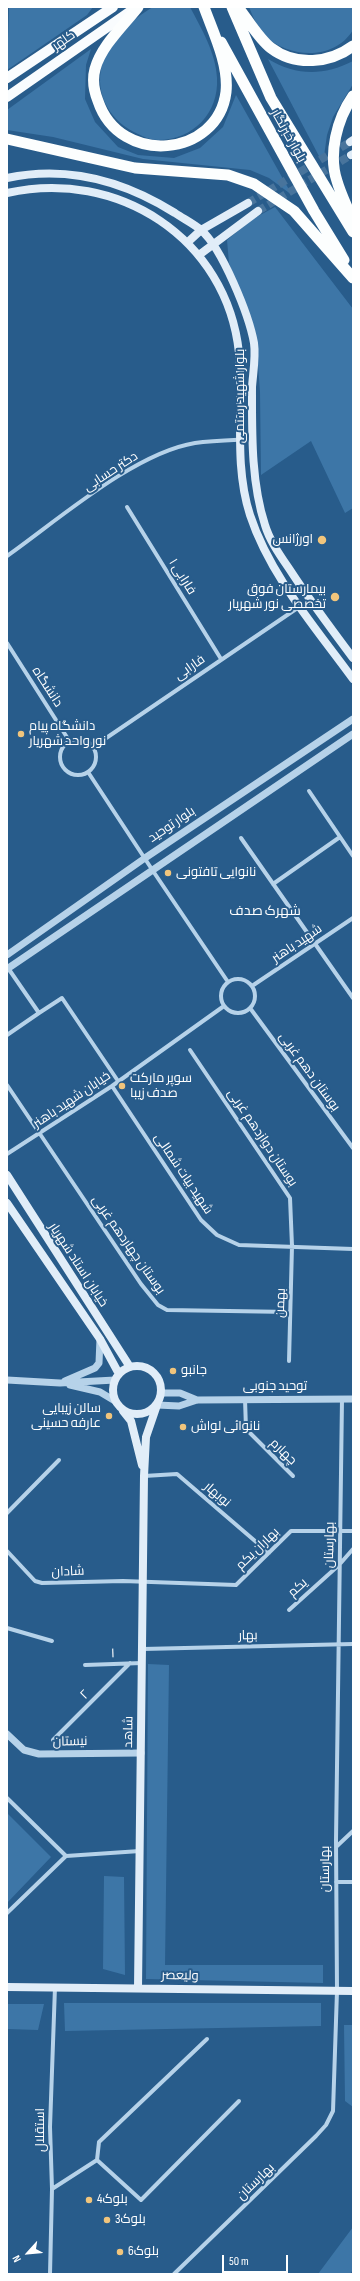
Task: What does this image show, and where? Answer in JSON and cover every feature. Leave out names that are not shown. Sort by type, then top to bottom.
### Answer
[{"type":"highway","points":[[138,7],[102,54],[95,69],[94,89],[100,110],[113,128],[128,139],[145,146],[163,148],[187,140],[206,129],[219,113],[226,92],[224,69],[204,7]]},
{"type":"highway","name":"بلوار خبرنگار","points":[[204,7],[240,79],[314,211],[353,274]]},
{"type":"highway","name":"بلوار خبرنگار","points":[[232,7],[270,98],[353,232]]},
{"type":"highway","points":[[238,7],[272,48],[294,58],[314,61],[338,56],[353,46]]},
{"type":"highway","points":[[353,96],[342,117],[334,150],[336,180],[353,222]]},
{"type":"highway","points":[[7,139],[136,168],[228,175],[254,184],[294,212],[353,278]]},
{"type":"main road","name":"کلهر","points":[[7,78],[113,7]]},
{"type":"main road","name":"کلهر","points":[[7,97],[138,7]]},
{"type":"main road","name":"بلوار شهید رستمی","points":[[7,178],[40,174],[81,175],[127,187],[158,202],[201,230],[213,243],[248,318],[254,345],[253,439],[256,492],[265,527],[278,553],[312,603],[353,658]]},
{"type":"main road","name":"بلوار شهید رستمی","points":[[7,193],[55,188],[88,190],[127,202],[160,219],[188,242],[199,254],[220,291],[230,314],[239,353],[241,472],[250,515],[265,550],[300,606],[353,679]]},
{"type":"main road","points":[[188,242],[201,230],[248,203]]},
{"type":"main road","points":[[199,254],[258,211]]},
{"type":"main road","name":"خیابان استاد شهریار","points":[[8,1177],[130,1367]]},
{"type":"main road","name":"خیابان استاد شهریار","points":[[7,1203],[100,1339],[117,1377]]},
{"type":"main road","points":[[138,1366],[153,1371],[158,1377],[162,1393],[146,1437],[144,1476],[131,1421],[115,1401],[113,1387],[117,1377],[130,1367],[138,1366]]},
{"type":"main road","points":[[122,1409],[135,1415],[143,1414],[157,1405]]},
{"type":"main road","name":"شاهد","points":[[138,1988],[144,1582],[144,1476]]},
{"type":"main road","name":"ولیعصر","points":[[7,1987],[353,1991]]},
{"type":"street","name":"دکتر حسابی","points":[[7,556],[130,468],[156,456],[194,443],[253,439]]},
{"type":"street","name":"فارابی ۱","points":[[127,507],[221,659]]},
{"type":"street","name":"فارابی","points":[[93,747],[300,606]]},
{"type":"street","name":"دانشگاه","points":[[7,643],[70,742]]},
{"type":"street","name":"بلوار توحید","points":[[7,955],[144,858],[353,719]]},
{"type":"street","name":"بلوار توحید","points":[[7,968],[153,871],[353,734]]},
{"type":"street","points":[[80,740],[93,747],[96,758],[92,768],[88,772],[77,775],[67,771],[63,767],[61,761],[62,750],[70,742],[80,740]]},
{"type":"street","points":[[88,772],[228,982]]},
{"type":"street","points":[[309,791],[353,856]]},
{"type":"street","points":[[273,884],[340,837]]},
{"type":"street","points":[[240,838],[353,998]]},
{"type":"street","name":"شهید باهنر","points":[[252,986],[316,945],[353,918]]},
{"type":"street","points":[[7,968],[39,1013]]},
{"type":"street","points":[[244,979],[252,986],[255,1000],[250,1008],[240,1013],[234,1012],[224,1006],[222,1001],[222,990],[228,982],[244,979]]},
{"type":"street","points":[[7,1035],[62,998],[118,1081]]},
{"type":"street","name":"خیابان شهید باهنر","points":[[7,1154],[112,1086],[224,1006]]},
{"type":"street","name":"بوستان دهم غربی","points":[[250,1008],[353,1148]]},
{"type":"street","name":"بوستان دوازدهم غربی","points":[[190,1050],[288,1194],[291,1204],[292,1246]]},
{"type":"street","name":"بوستان چهاردهم غربی","points":[[7,1085],[141,1284],[158,1305],[167,1310],[290,1312]]},
{"type":"street","name":"شهید بیات شمالی","points":[[112,1086],[206,1227],[223,1238],[239,1244],[353,1249]]},
{"type":"street","name":"بهمن","points":[[289,1361],[292,1246]]},
{"type":"street","points":[[60,1383],[95,1368],[99,1363],[101,1356],[100,1339]]},
{"type":"street","points":[[7,1380],[60,1383],[117,1377]]},
{"type":"street","points":[[60,1383],[100,1392],[115,1401]]},
{"type":"street","name":"توحید جنوبی","points":[[162,1393],[180,1393],[197,1400]]},
{"type":"street","name":"بهارستان","points":[[174,2274],[316,2136],[330,2118],[333,2111],[337,1991],[336,1847],[342,1399]]},
{"type":"street","name":"توحید جنوبی","points":[[157,1405],[179,1406],[197,1400],[353,1399]]},
{"type":"street","name":"چهارم","points":[[245,1400],[246,1430],[294,1476]]},
{"type":"street","points":[[7,1513],[59,1460]]},
{"type":"street","name":"نوبهار","points":[[144,1476],[178,1474],[269,1553]]},
{"type":"street","name":"بهاران یکم","points":[[144,1582],[236,1585],[291,1531],[353,1531]]},
{"type":"street","name":"یکم","points":[[289,1610],[339,1565],[353,1549]]},
{"type":"street","name":"شادان","points":[[7,1551],[35,1580],[42,1583],[144,1582]]},
{"type":"street","points":[[7,1628],[52,1641]]},
{"type":"street","name":"بهار","points":[[143,1649],[353,1644]]},
{"type":"street","name":"۲","points":[[53,1740],[130,1663]]},
{"type":"street","name":"۱","points":[[85,1665],[142,1663]]},
{"type":"street","name":"نيستان","points":[[7,1734],[24,1750],[39,1754],[141,1753]]},
{"type":"street","points":[[7,1798],[66,1856]]},
{"type":"street","points":[[336,1847],[353,1831]]},
{"type":"street","points":[[7,1913],[66,1856],[140,1851]]},
{"type":"street","points":[[336,1882],[353,1882]]},
{"type":"street","name":"استقلال","points":[[50,2274],[52,2189],[50,2127],[55,1987]]},
{"type":"street","points":[[97,2160],[99,2142],[207,2039]]},
{"type":"street","points":[[97,2160],[141,2200],[239,2101]]},
{"type":"street","points":[[52,2189],[97,2160]]},
{"type":"shaded area","points":[[9,7],[93,7],[87,15],[7,70]]},
{"type":"shaded area","points":[[153,7],[190,7],[211,50],[216,69],[217,78],[214,102],[208,113],[193,130],[171,139],[150,139],[128,129],[113,115],[107,106],[100,87],[102,65],[105,56],[115,39],[129,24]]},
{"type":"shaded area","points":[[249,7],[353,7],[353,30],[345,40],[335,47],[311,53],[299,52],[276,44],[266,37],[258,27]]},
{"type":"shaded area","points":[[91,49],[86,65],[85,99],[95,122],[118,147],[138,155],[174,158],[200,148],[223,127],[236,95],[292,195],[269,178],[250,170],[143,159],[53,137],[7,130],[7,110]]},
{"type":"shaded area","points":[[268,59],[289,69],[310,72],[331,69],[353,61],[353,84],[333,117],[327,135],[324,156],[320,158]]},
{"type":"shaded area","points":[[275,207],[353,309],[353,508],[345,513],[311,441],[261,475],[260,392],[256,338],[229,263],[227,240],[251,220]]},
{"type":"shaded area","points":[[148,1664],[169,1665],[165,1965],[323,1965],[323,1983],[146,1979]]},
{"type":"shaded area","points":[[7,1813],[51,1857],[7,1903]]},
{"type":"shaded area","points":[[104,1876],[124,1877],[125,1975],[103,1969]]},
{"type":"shaded area","points":[[64,2003],[321,2003],[321,2026],[65,2031]]},
{"type":"shaded area","points":[[7,2004],[44,2004],[38,2030],[7,2029]]},
{"type":"shaded area","points":[[344,2025],[353,2025],[353,2107],[345,2101]]},
{"type":"shaded area","points":[[353,2227],[353,2270],[350,2274],[318,2274]]},
{"type":"tunnel","points":[[248,203],[350,142]]},
{"type":"tunnel","points":[[258,211],[351,155]]},
{"type":"place","name":"اورژانس","points":[[322,540]]},
{"type":"place","name":"بیمارستان فوق تخصصی نور شهریار","points":[[335,597]]},
{"type":"place","name":"دانشگاه پیام نور واحد شهریار","points":[[21,734]]},
{"type":"place","name":"نانوایی تافتونی","points":[[168,873]]},
{"type":"place","name":"سوپر مارکت صدف زیبا","points":[[122,1086]]},
{"type":"place","name":"جانبو","points":[[173,1371]]},
{"type":"place","name":"سالن زیبایی عارفه حسینی","points":[[109,1416]]},
{"type":"place","name":"نانوائی لواش","points":[[183,1427]]},
{"type":"place","name":"بلوک4","points":[[89,2200]]},
{"type":"place","name":"بلوک3","points":[[107,2220]]},
{"type":"place","name":"بلوک6","points":[[120,2252]]},
{"type":"district","name":"شهرک صدف","points":[[265,911]]}]
